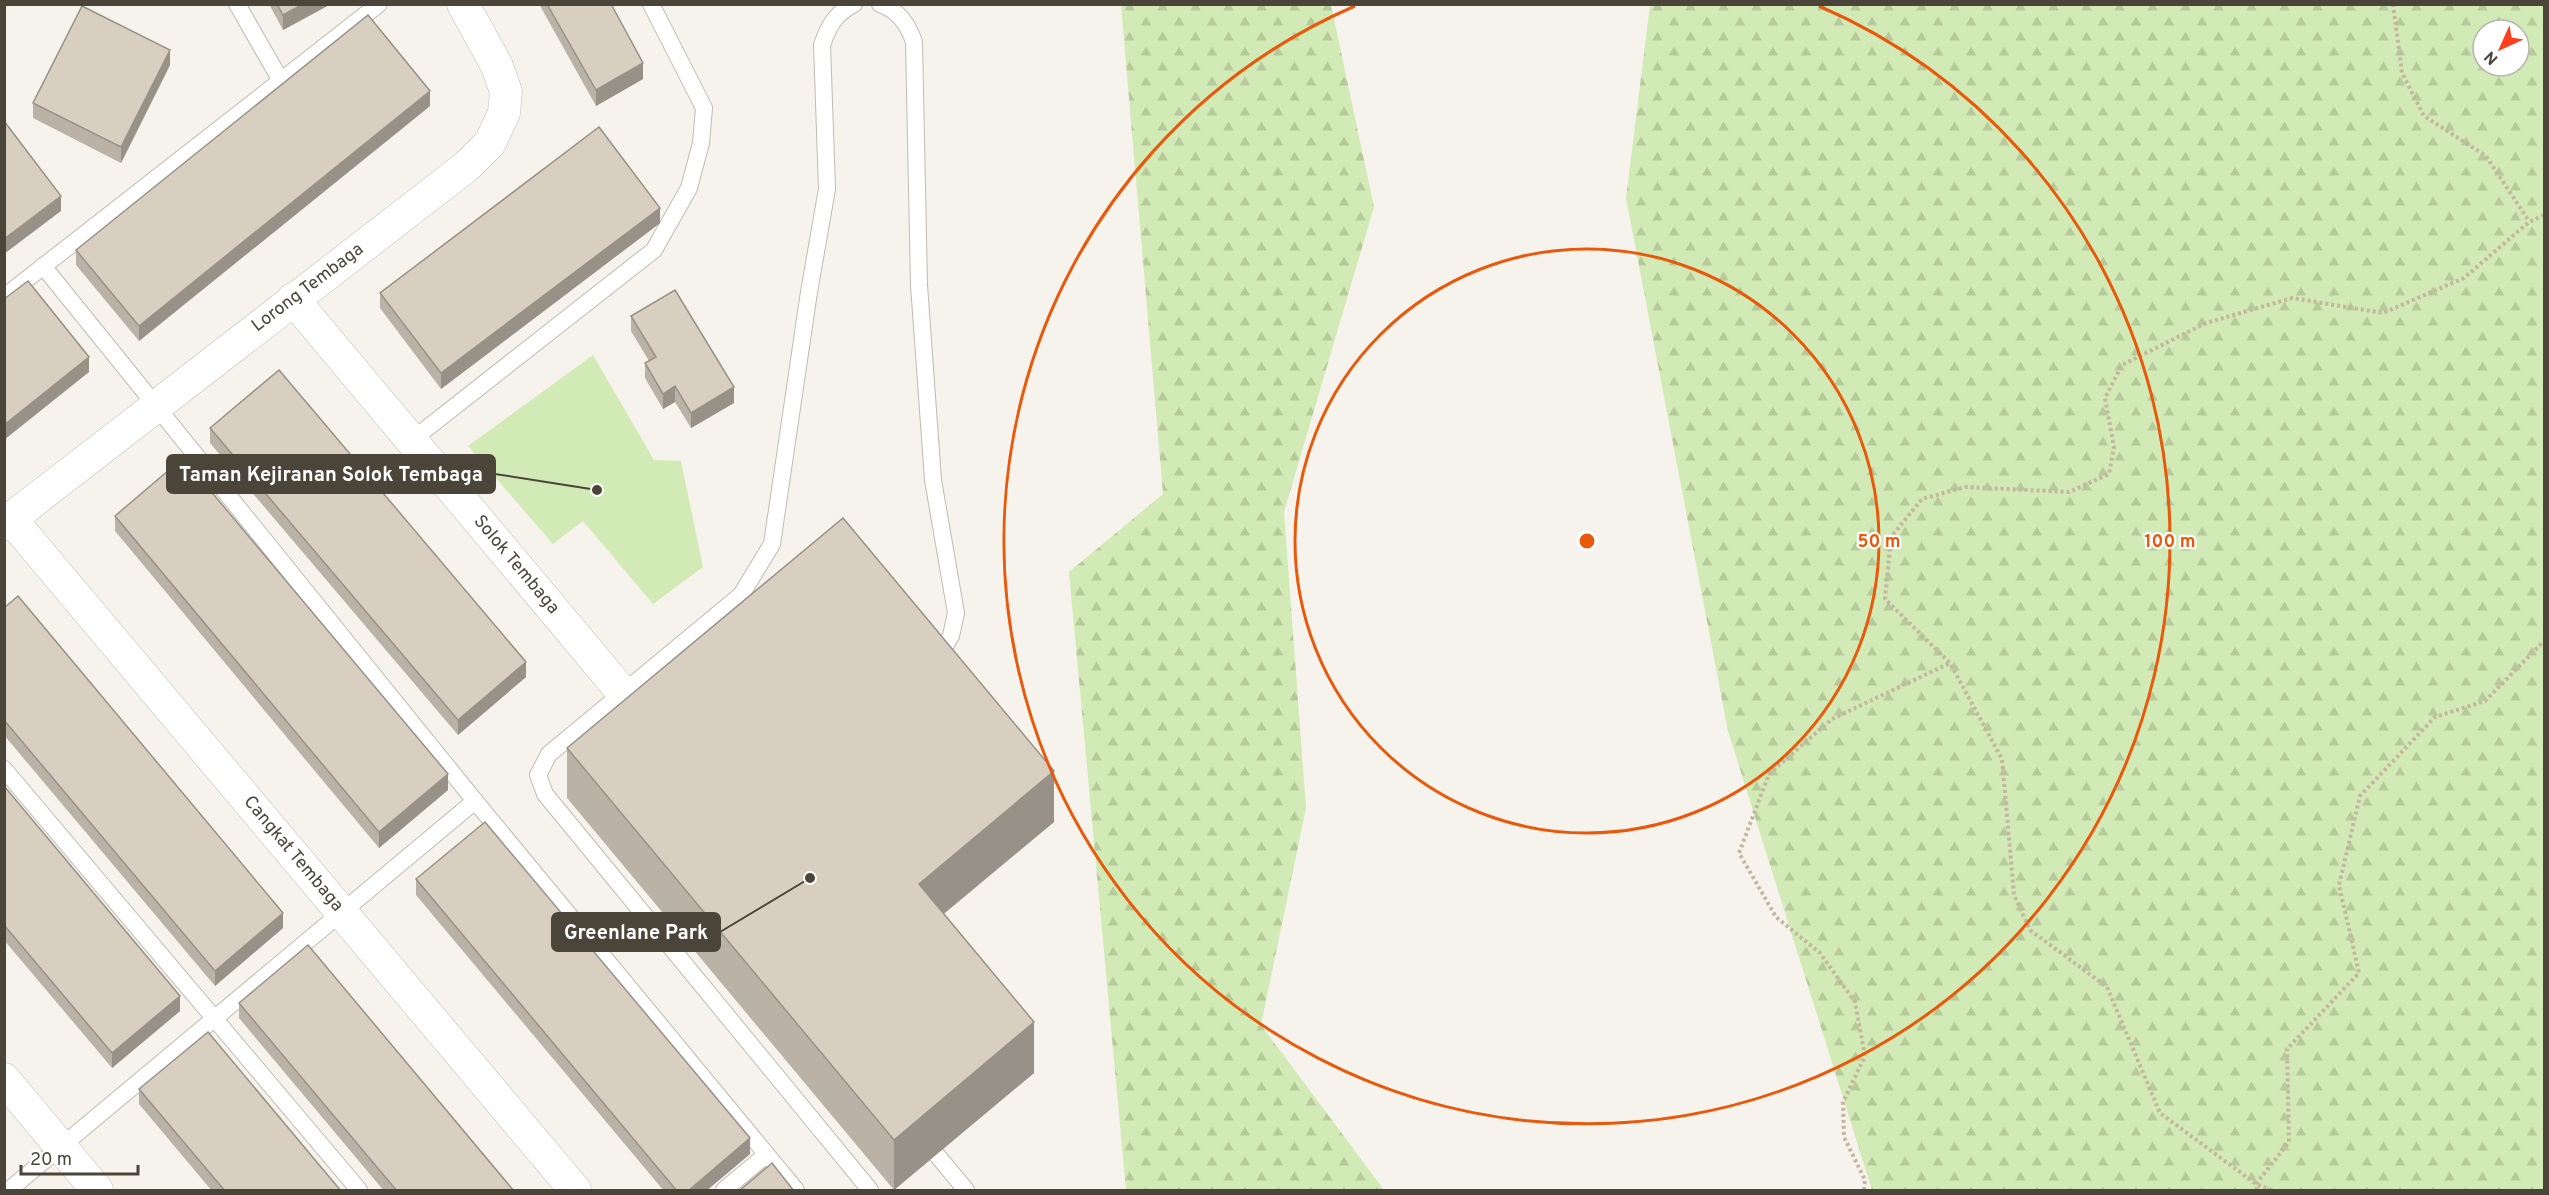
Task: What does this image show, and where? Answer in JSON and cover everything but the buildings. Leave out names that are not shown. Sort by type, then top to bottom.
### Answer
[{"type":"street","name":"Lorong Tembaga","points":[[8,521],[467,166],[490,143],[504,113],[506,92],[497,66],[463,4]]},
{"type":"street","name":"Solok Tembaga","points":[[293,299],[623,693]]},
{"type":"street","name":"Cangkat Tembaga","points":[[8,521],[342,912],[575,1191]]},
{"type":"street","points":[[4,1079],[97,1191]]},
{"type":"lane","points":[[237,4],[281,81]]},
{"type":"lane","points":[[4,297],[379,4]]},
{"type":"lane","points":[[412,440],[654,250],[689,188],[701,143],[704,108],[651,4]]},
{"type":"lane","points":[[854,4],[839,12],[828,26],[822,45],[827,189],[809,292],[772,544],[741,595],[549,754],[538,775],[545,794],[870,1191]]},
{"type":"lane","points":[[880,4],[891,8],[909,27],[914,42],[919,285],[932,468],[956,613],[951,636],[929,671]]},
{"type":"lane","points":[[44,266],[475,801],[796,1191]]},
{"type":"lane","points":[[4,769],[359,1191]]},
{"type":"lane","points":[[9,1191],[475,801]]},
{"type":"lane","points":[[936,1154],[966,1191]]},
{"type":"lane","points":[[724,1191],[766,1155]]},
{"type":"path","points":[[2393,4],[2402,73],[2424,116],[2486,156],[2529,222]]},
{"type":"path","points":[[2272,1191],[2256,1184],[2160,1113],[2107,987],[2030,930],[2014,895],[2002,759],[1950,663],[1885,599],[1891,537],[1922,499],[1965,487],[2069,492],[2109,474],[2114,447],[2105,398],[2122,365],[2206,323],[2292,297],[2383,313],[2464,278],[2529,222],[2544,215]]},
{"type":"path","points":[[2257,1191],[2256,1184],[2289,1142],[2287,1049],[2360,973],[2339,885],[2360,796],[2434,717],[2485,702],[2544,641]]},
{"type":"path","points":[[1864,1191],[1865,1180],[1844,1137],[1843,1102],[1865,1056],[1855,1002],[1821,953],[1776,917],[1739,853],[1769,774],[1832,718],[1950,663]]},
{"type":"green space","points":[[1121,5],[1331,5],[1374,207],[1284,512],[1306,808],[1261,1025],[1384,1190],[1126,1190],[1069,572],[1163,494]]},
{"type":"green space","points":[[1650,5],[2544,5],[2544,1190],[1872,1190],[1728,731],[1626,198]]},
{"type":"green space","points":[[593,355],[654,460],[681,461],[703,567],[653,604],[583,521],[553,544],[468,446]]},
{"type":"place","name":"Taman Kejiranan Solok Tembaga","points":[[597,490]]},
{"type":"place","name":"Greenlane Park","points":[[810,878]]}]
